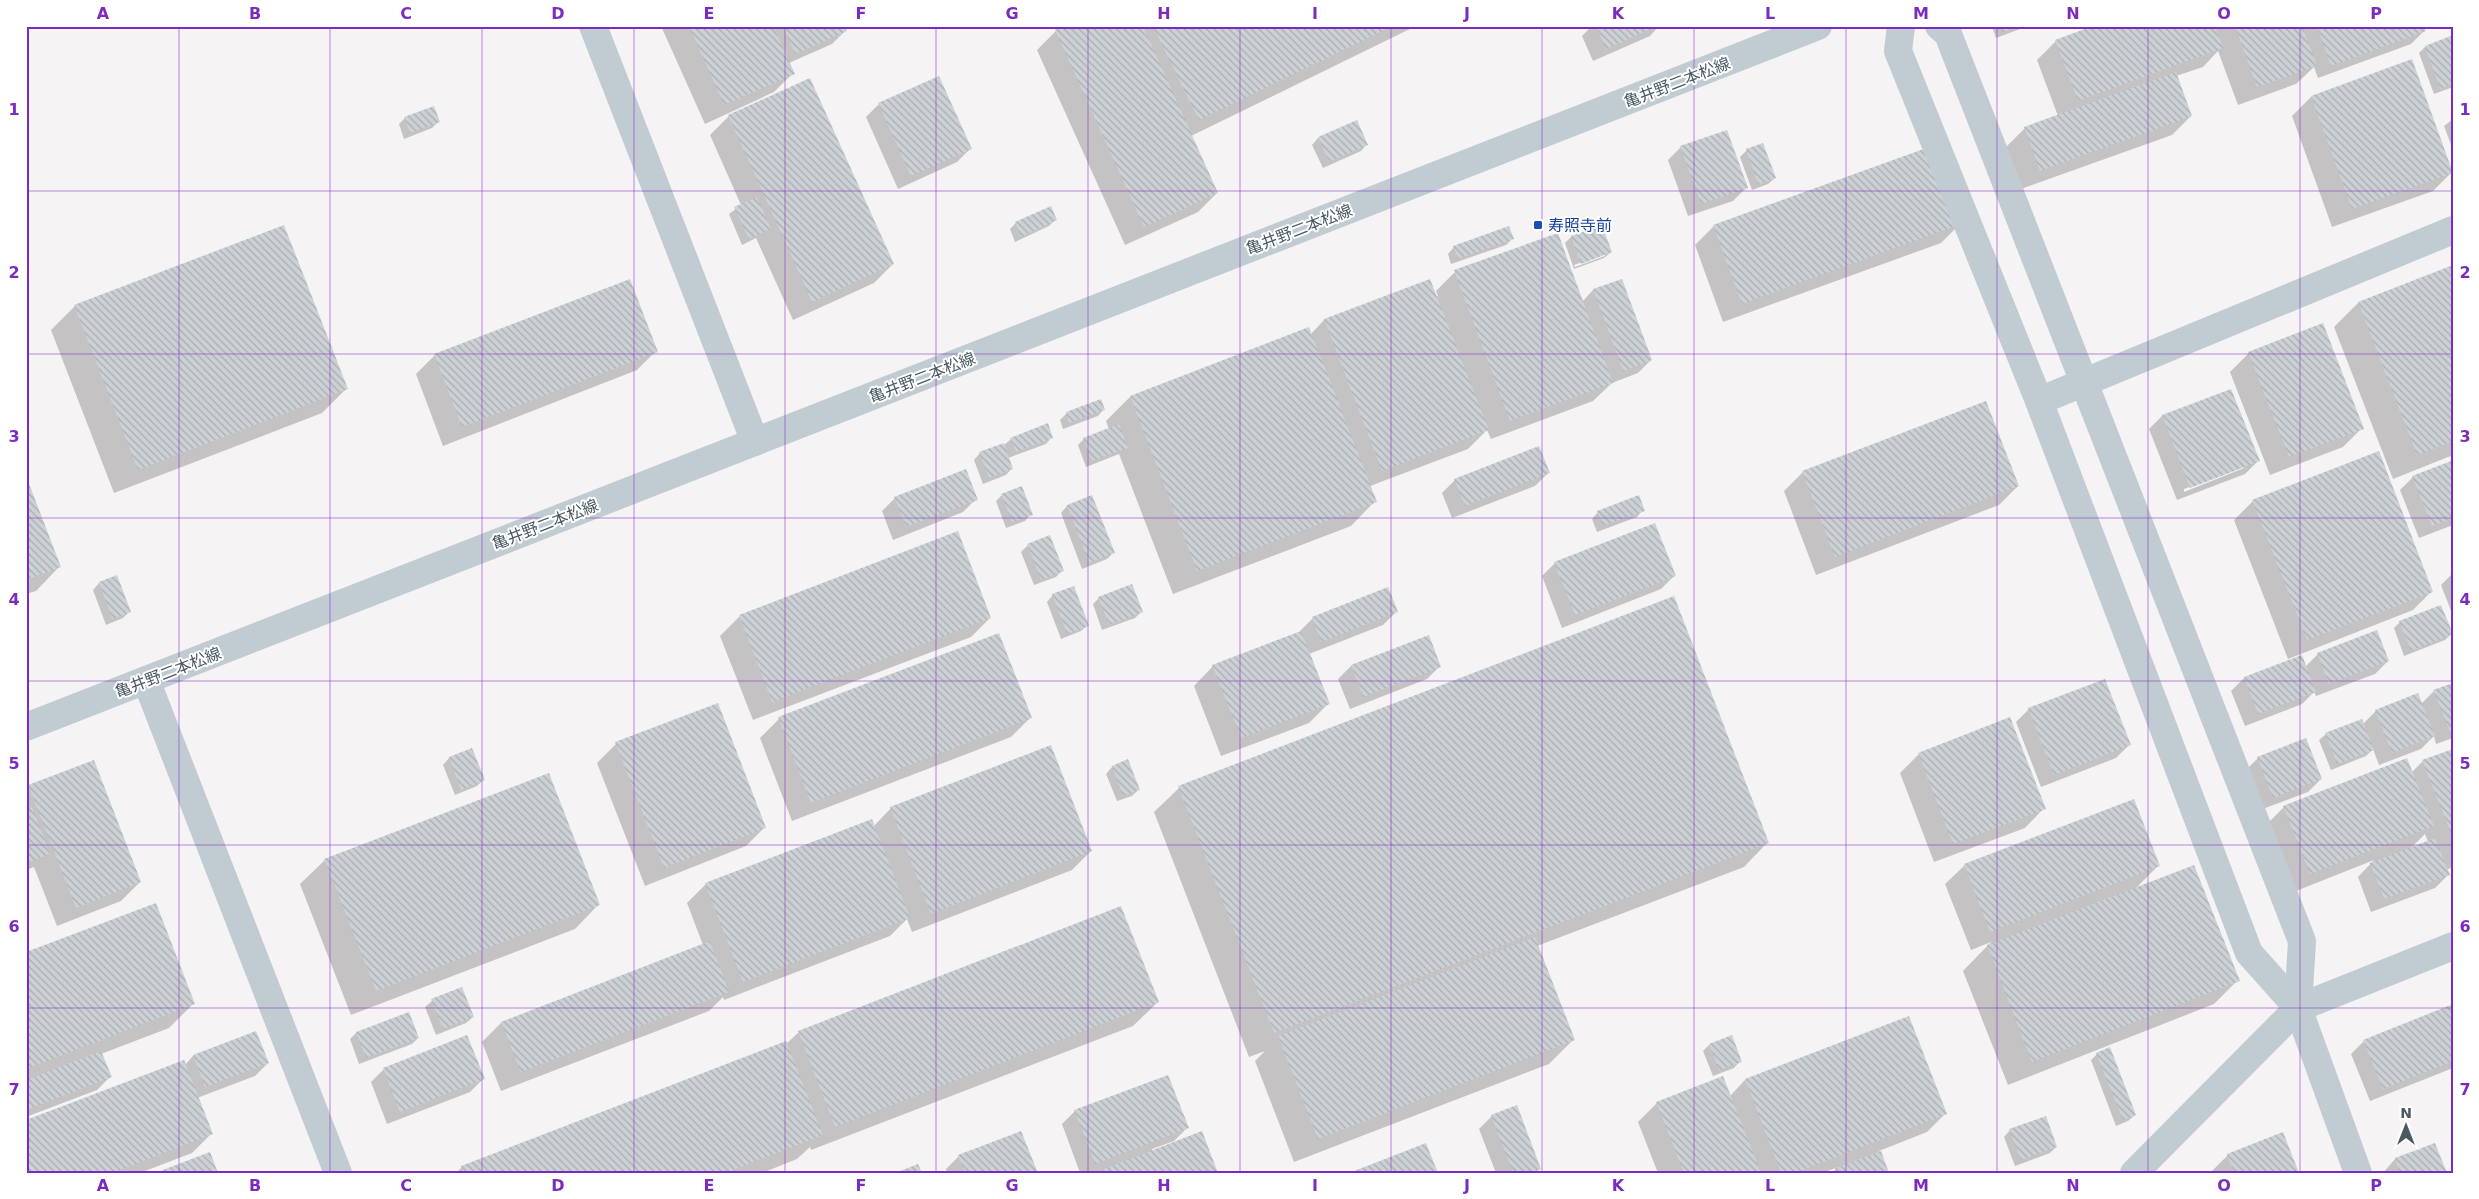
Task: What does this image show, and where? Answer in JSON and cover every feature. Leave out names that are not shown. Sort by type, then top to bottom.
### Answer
[{"type":"street","points":[[593,26],[755,442]]},
{"type":"street","name":"亀井野二本松線","points":[[26,727],[1818,26]]},
{"type":"street","points":[[1901,26],[1898,51],[2039,401],[2249,954],[2298,1008],[2358,1173]]},
{"type":"street","points":[[1939,26],[1948,34],[2302,941],[2298,1008]]},
{"type":"street","points":[[2039,401],[2453,230]]},
{"type":"street","points":[[146,680],[338,1173]]},
{"type":"street","points":[[2134,1173],[2298,1008],[2453,946]]},
{"type":"building","points":[[689,26],[773,26],[795,74],[724,105]]},
{"type":"building","points":[[783,26],[845,26],[847,31],[795,54]]},
{"type":"building","points":[[1063,26],[1143,26],[1218,193],[1144,227],[1055,30]]},
{"type":"building","points":[[1153,26],[1393,26],[1199,120]]},
{"type":"building","points":[[1596,26],[1657,26],[1606,49]]},
{"type":"building","points":[[2000,26],[2019,26],[2003,32]]},
{"type":"building","points":[[2093,26],[2215,26],[2223,48],[2078,101],[2055,40]]},
{"type":"building","points":[[2235,26],[2302,26],[2317,66],[2257,87]]},
{"type":"building","points":[[2317,26],[2424,26],[2426,31],[2331,66]]},
{"type":"building","points":[[2453,35],[2453,84],[2440,89],[2425,46]]},
{"type":"building","points":[[2412,59],[2453,173],[2352,209],[2311,96]]},
{"type":"building","points":[[2176,72],[2192,116],[2040,171],[2024,127]]},
{"type":"building","points":[[939,76],[972,149],[911,176],[878,103]]},
{"type":"building","points":[[810,78],[894,264],[812,302],[728,115]]},
{"type":"building","points":[[434,106],[440,122],[410,133],[404,117]]},
{"type":"building","points":[[1357,120],[1368,145],[1329,162],[1318,137]]},
{"type":"building","points":[[1727,130],[1748,188],[1701,204],[1680,146]]},
{"type":"building","points":[[1763,143],[1776,178],[1758,185],[1746,149]]},
{"type":"building","points":[[1932,146],[1961,224],[1742,304],[1713,225]]},
{"type":"building","points":[[757,197],[771,229],[749,239],[734,207]]},
{"type":"building","points":[[1051,206],[1057,220],[1021,237],[1015,222]]},
{"type":"building","points":[[284,225],[348,389],[138,470],[74,305]]},
{"type":"building","points":[[1602,225],[1612,252],[1581,264],[1571,236]]},
{"type":"building","points":[[1509,226],[1514,239],[1458,259],[1453,246]]},
{"type":"building","points":[[1558,233],[1613,383],[1510,421],[1454,270]]},
{"type":"building","points":[[2453,265],[2453,441],[2417,455],[2358,302]]},
{"type":"building","points":[[630,279],[658,352],[462,427],[434,354]]},
{"type":"building","points":[[1430,279],[1489,430],[1382,471],[1324,319]]},
{"type":"building","points":[[1622,279],[1652,360],[1623,371],[1593,289]]},
{"type":"building","points":[[2323,323],[2364,429],[2289,457],[2248,352]]},
{"type":"building","points":[[1309,327],[1377,502],[1197,571],[1130,396]]},
{"type":"building","points":[[2231,389],[2260,461],[2190,488],[2162,415]]},
{"type":"building","points":[[1101,399],[1105,410],[1069,423],[1066,412]]},
{"type":"building","points":[[1986,401],[2019,486],[1835,557],[1802,471]]},
{"type":"building","points":[[1048,423],[1053,438],[1016,452],[1010,438]]},
{"type":"building","points":[[1119,424],[1128,448],[1092,461],[1083,438]]},
{"type":"building","points":[[1004,443],[1013,469],[989,478],[979,452]]},
{"type":"building","points":[[1539,446],[1550,473],[1465,506],[1454,479]]},
{"type":"building","points":[[2379,451],[2433,592],[2307,640],[2252,500]]},
{"type":"building","points":[[2451,461],[2453,518],[2432,526],[2412,476]]},
{"type":"building","points":[[966,469],[978,500],[906,527],[894,497]]},
{"type":"building","points":[[26,476],[61,567],[26,580]]},
{"type":"building","points":[[1022,486],[1033,515],[1012,522],[1001,494]]},
{"type":"building","points":[[1092,495],[1115,553],[1089,563],[1067,505]]},
{"type":"building","points":[[1639,495],[1645,511],[1603,526],[1597,511]]},
{"type":"building","points":[[1655,523],[1676,576],[1575,615],[1554,562]]},
{"type":"building","points":[[958,531],[991,618],[772,702],[739,615]]},
{"type":"building","points":[[1050,535],[1064,571],[1041,580],[1027,544]]},
{"type":"building","points":[[117,575],[131,612],[112,619],[99,582]]},
{"type":"building","points":[[1132,584],[1143,612],[1109,625],[1098,597]]},
{"type":"building","points":[[1074,586],[1089,626],[1067,634],[1052,594]]},
{"type":"building","points":[[1388,587],[1398,612],[1321,642],[1312,617]]},
{"type":"building","points":[[1674,596],[1769,843],[1274,1033],[1178,786]]},
{"type":"building","points":[[2441,605],[2453,634],[2411,651],[2399,621]]},
{"type":"building","points":[[2377,630],[2389,661],[2329,684],[2317,653]]},
{"type":"building","points":[[1301,631],[1330,704],[1241,738],[1212,665]]},
{"type":"building","points":[[999,633],[1032,718],[811,803],[778,717]]},
{"type":"building","points":[[1429,635],[1441,667],[1363,697],[1351,665]]},
{"type":"building","points":[[2302,655],[2316,692],[2258,714],[2244,677]]},
{"type":"building","points":[[2105,679],[2131,745],[2054,775],[2028,708]]},
{"type":"building","points":[[2453,683],[2453,730],[2450,732],[2433,690]]},
{"type":"building","points":[[2418,693],[2435,736],[2392,753],[2375,710]]},
{"type":"building","points":[[718,703],[766,828],[664,868],[615,742]]},
{"type":"building","points":[[2010,717],[2046,809],[1953,844],[1918,753]]},
{"type":"building","points":[[2362,719],[2374,750],[2337,764],[2325,733]]},
{"type":"building","points":[[2306,738],[2322,779],[2273,798],[2257,757]]},
{"type":"building","points":[[1051,745],[1092,851],[931,914],[890,807]]},
{"type":"building","points":[[472,748],[485,780],[461,790],[449,757]]},
{"type":"building","points":[[2453,749],[2453,838],[2422,760]]},
{"type":"building","points":[[2407,758],[2434,826],[2310,874],[2283,806]]},
{"type":"building","points":[[1128,759],[1140,790],[1123,796],[1112,766]]},
{"type":"building","points":[[94,760],[141,882],[76,908],[28,785]]},
{"type":"building","points":[[549,773],[600,905],[376,991],[324,859]]},
{"type":"building","points":[[2134,799],[2160,866],[1990,932],[1964,864]]},
{"type":"building","points":[[32,807],[50,854],[26,863],[26,809]]},
{"type":"building","points":[[872,819],[910,918],[743,982],[705,883]]},
{"type":"building","points":[[2435,838],[2450,875],[2384,899],[2370,863]]},
{"type":"building","points":[[2194,865],[2240,981],[2032,1062],[1987,945]]},
{"type":"building","points":[[156,903],[195,1004],[26,1069],[26,952]]},
{"type":"building","points":[[1121,906],[1159,1002],[835,1127],[798,1031]]},
{"type":"building","points":[[1535,937],[1575,1040],[1318,1139],[1278,1036]]},
{"type":"building","points":[[710,941],[729,992],[521,1072],[501,1022]]},
{"type":"building","points":[[462,987],[474,1017],[443,1029],[431,999]]},
{"type":"building","points":[[2453,1004],[2453,1061],[2383,1089],[2363,1040]]},
{"type":"building","points":[[409,1012],[419,1038],[366,1058],[356,1032]]},
{"type":"building","points":[[1909,1016],[1947,1114],[1795,1173],[1781,1173],[1745,1079]]},
{"type":"building","points":[[256,1031],[269,1063],[205,1087],[193,1055]]},
{"type":"building","points":[[467,1035],[485,1079],[400,1112],[383,1068]]},
{"type":"building","points":[[1732,1035],[1742,1062],[1719,1070],[1709,1044]]},
{"type":"building","points":[[786,1041],[823,1135],[726,1173],[463,1173],[461,1166]]},
{"type":"building","points":[[2110,1047],[2136,1115],[2123,1120],[2096,1053]]},
{"type":"building","points":[[101,1051],[112,1077],[26,1110],[26,1080]]},
{"type":"building","points":[[184,1060],[213,1134],[112,1173],[26,1173],[26,1120]]},
{"type":"building","points":[[1168,1075],[1189,1128],[1095,1164],[1074,1110]]},
{"type":"building","points":[[1723,1076],[1761,1173],[1684,1173],[1656,1102]]},
{"type":"building","points":[[1517,1105],[1541,1169],[1531,1173],[1513,1173],[1491,1115]]},
{"type":"building","points":[[2046,1116],[2057,1147],[2021,1160],[2009,1129]]},
{"type":"building","points":[[1021,1131],[1038,1173],[965,1173],[958,1155]]},
{"type":"building","points":[[1202,1131],[1218,1173],[1094,1173]]},
{"type":"building","points":[[2283,1132],[2299,1173],[2234,1173],[2227,1154]]},
{"type":"building","points":[[1426,1143],[1438,1173],[1349,1173]]},
{"type":"building","points":[[2435,1143],[2447,1173],[2400,1173],[2395,1158]]},
{"type":"building","points":[[1881,1151],[1889,1173],[1837,1173],[1835,1168]]},
{"type":"building","points":[[210,1152],[218,1173],[155,1173]]},
{"type":"building","points":[[918,1164],[922,1173],[895,1173]]},
{"type":"place","name":"寿照寺前","points":[[1538,225]]}]
